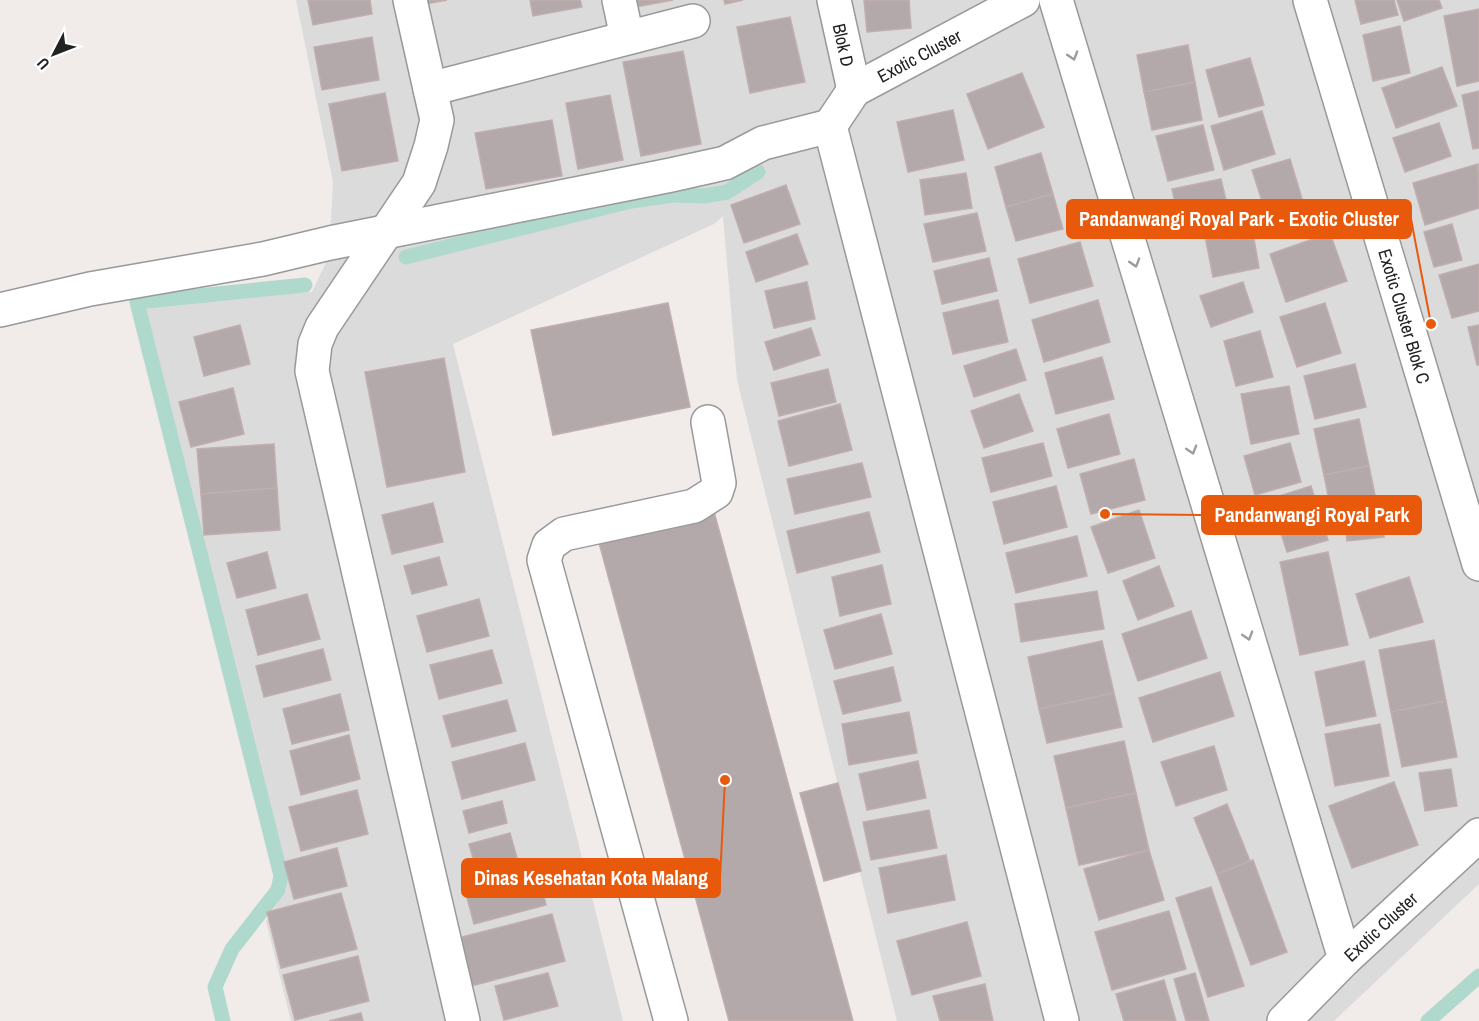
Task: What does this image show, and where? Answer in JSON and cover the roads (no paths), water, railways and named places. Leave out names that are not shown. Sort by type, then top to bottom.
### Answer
[{"type":"street","points":[[410,0],[437,120],[431,146],[419,183],[322,327],[315,344],[312,377],[463,1021]]},
{"type":"street","points":[[619,0],[627,37]]},
{"type":"street","name":"Blok D","points":[[834,0],[854,90]]},
{"type":"street","name":"Exotic Cluster","points":[[830,126],[854,90],[1023,0]]},
{"type":"street","points":[[1056,0],[1345,959]]},
{"type":"street","name":"Exotic Cluster Blok C","points":[[1310,0],[1479,564]]},
{"type":"street","points":[[430,89],[693,21]]},
{"type":"street","points":[[0,310],[90,289],[263,259],[725,163],[763,143],[830,126],[1062,1021]]},
{"type":"street","points":[[671,1021],[544,560],[549,545],[564,534],[694,506],[708,498],[719,483],[708,422]]},
{"type":"street","name":"Exotic Cluster","points":[[1284,1021],[1345,959],[1479,835]]},
{"type":"waterway","points":[[406,257],[631,201],[673,195],[704,196],[727,192],[758,172]]},
{"type":"waterway","points":[[223,1021],[215,987],[232,949],[278,890],[281,876],[137,302],[305,285]]},
{"type":"waterway","points":[[1428,1021],[1479,976]]},
{"type":"place","name":"Pandanwangi Royal Park - Exotic Cluster","points":[[1431,324]]},
{"type":"place","name":"Pandanwangi Royal Park","points":[[1105,514]]},
{"type":"place","name":"Dinas Kesehatan Kota Malang","points":[[725,780]]}]
